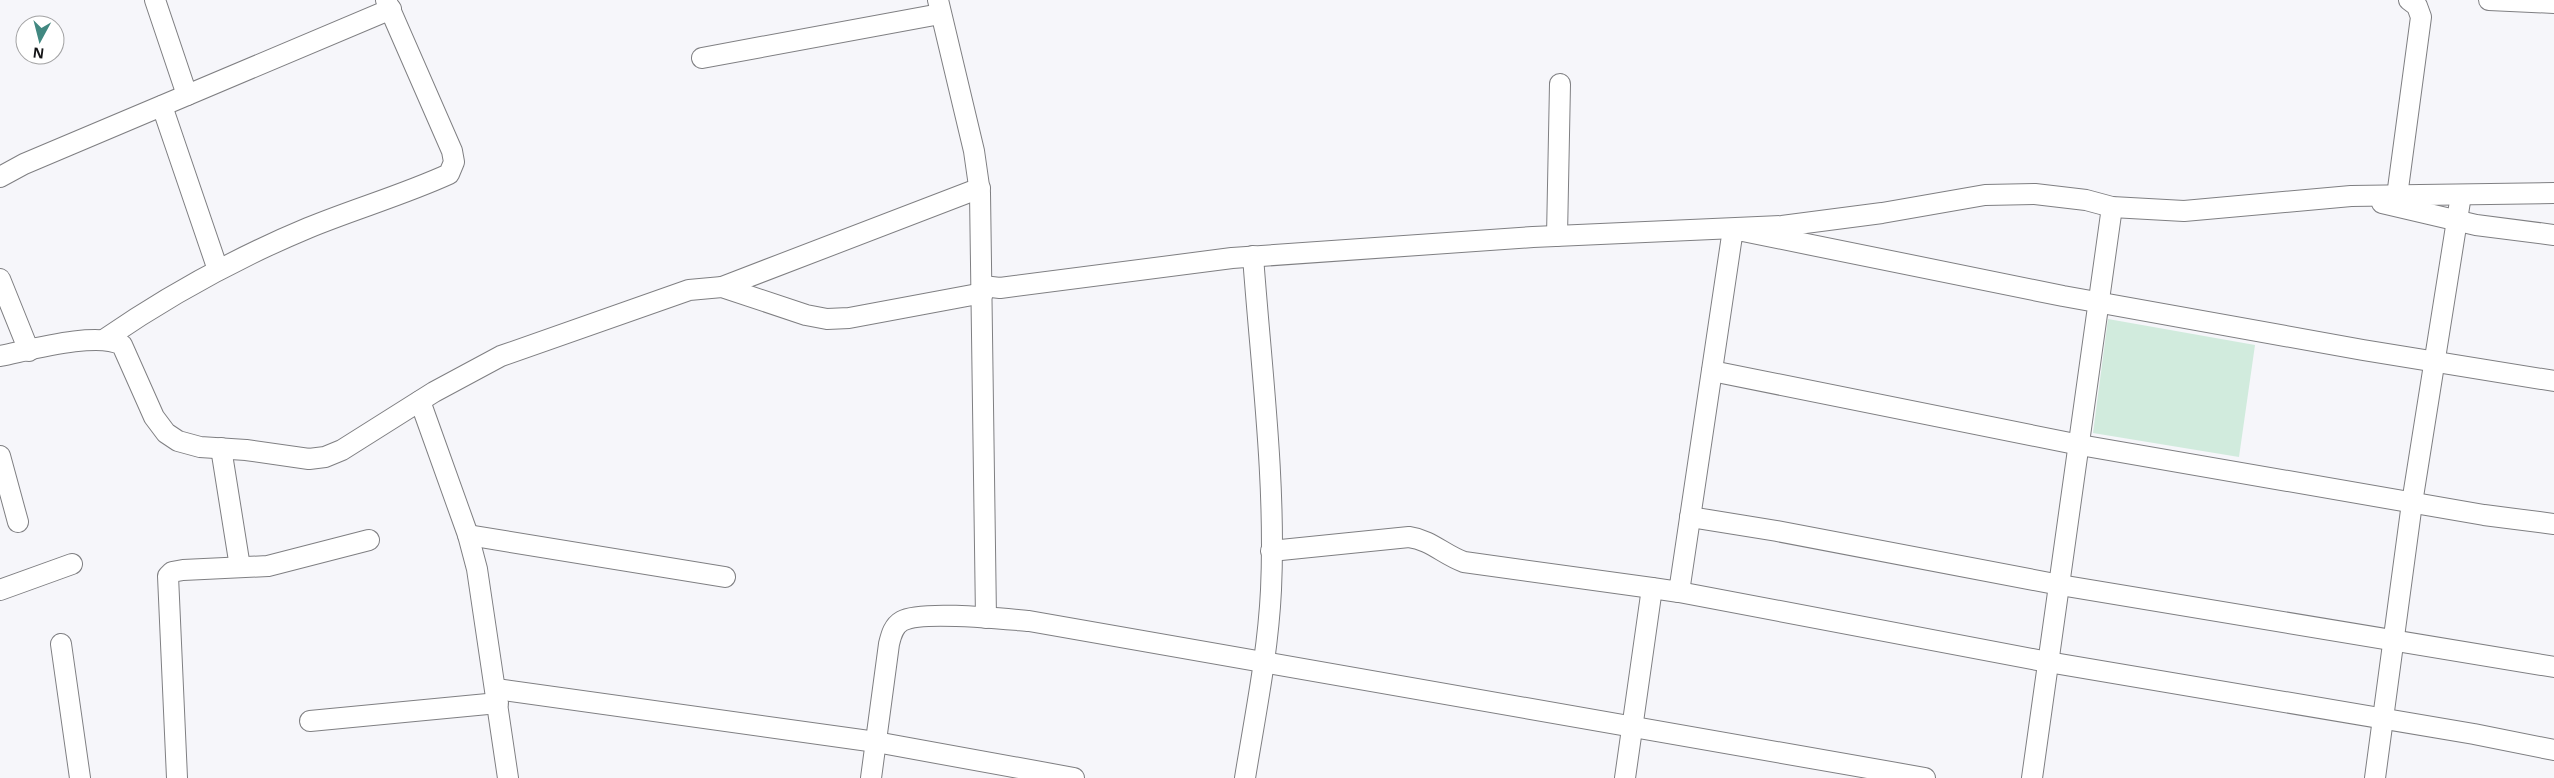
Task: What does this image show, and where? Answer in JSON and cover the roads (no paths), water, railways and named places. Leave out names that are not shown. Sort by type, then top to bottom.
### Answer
[{"type":"street","points":[[155,0],[187,95]]},
{"type":"street","points":[[2397,196],[2421,17],[2417,6],[2409,0]]},
{"type":"street","points":[[2489,0],[2554,3]]},
{"type":"street","points":[[0,176],[388,5],[452,151],[453,168],[449,174],[443,177],[307,228],[218,270],[150,308],[105,339],[0,356]]},
{"type":"street","points":[[702,58],[939,7],[974,151],[980,188],[983,290],[986,618]]},
{"type":"street","points":[[1557,236],[1560,84]]},
{"type":"street","points":[[162,106],[218,270]]},
{"type":"street","points":[[105,339],[122,345],[154,417],[166,433],[178,441],[200,448],[221,448],[309,459],[325,457],[342,450],[420,401],[501,356],[689,290],[722,287],[980,188]]},
{"type":"street","points":[[722,287],[806,315],[827,319],[849,318],[983,290],[1253,256],[1557,236],[1782,226],[1882,213],[1985,195],[2035,194],[2086,200],[2112,207],[2192,210],[2351,196],[2554,194]]},
{"type":"street","points":[[2374,778],[2412,503],[2461,195]]},
{"type":"street","points":[[2351,196],[2458,221],[2554,235]]},
{"type":"street","points":[[2032,778],[2112,207]]},
{"type":"street","points":[[1733,229],[2100,303],[2554,381]]},
{"type":"street","points":[[1678,592],[1733,229]]},
{"type":"street","points":[[1245,778],[1264,662],[1271,591],[1272,506],[1253,256]]},
{"type":"street","points":[[0,279],[29,351]]},
{"type":"street","points":[[1712,371],[2080,445],[2412,503],[2554,524]]},
{"type":"street","points":[[420,401],[468,535],[477,569],[508,778]]},
{"type":"street","points":[[221,448],[240,566]]},
{"type":"street","points":[[0,456],[18,522]]},
{"type":"street","points":[[1690,517],[1777,531],[2060,585],[2393,642],[2554,667]]},
{"type":"street","points":[[468,535],[725,577]]},
{"type":"street","points":[[1271,551],[1409,537],[1427,541],[1444,553],[1464,562],[1678,592],[2048,662],[2474,734],[2554,750]]},
{"type":"street","points":[[177,778],[168,576],[172,572],[183,570],[268,566],[294,561],[370,540]]},
{"type":"street","points":[[0,590],[72,564]]},
{"type":"street","points":[[1624,778],[1652,588]]},
{"type":"street","points":[[871,778],[888,644],[896,626],[902,620],[922,617],[1030,621],[1925,778]]},
{"type":"street","points":[[61,644],[80,778]]},
{"type":"street","points":[[310,721],[497,696],[876,742],[1074,778]]}]
